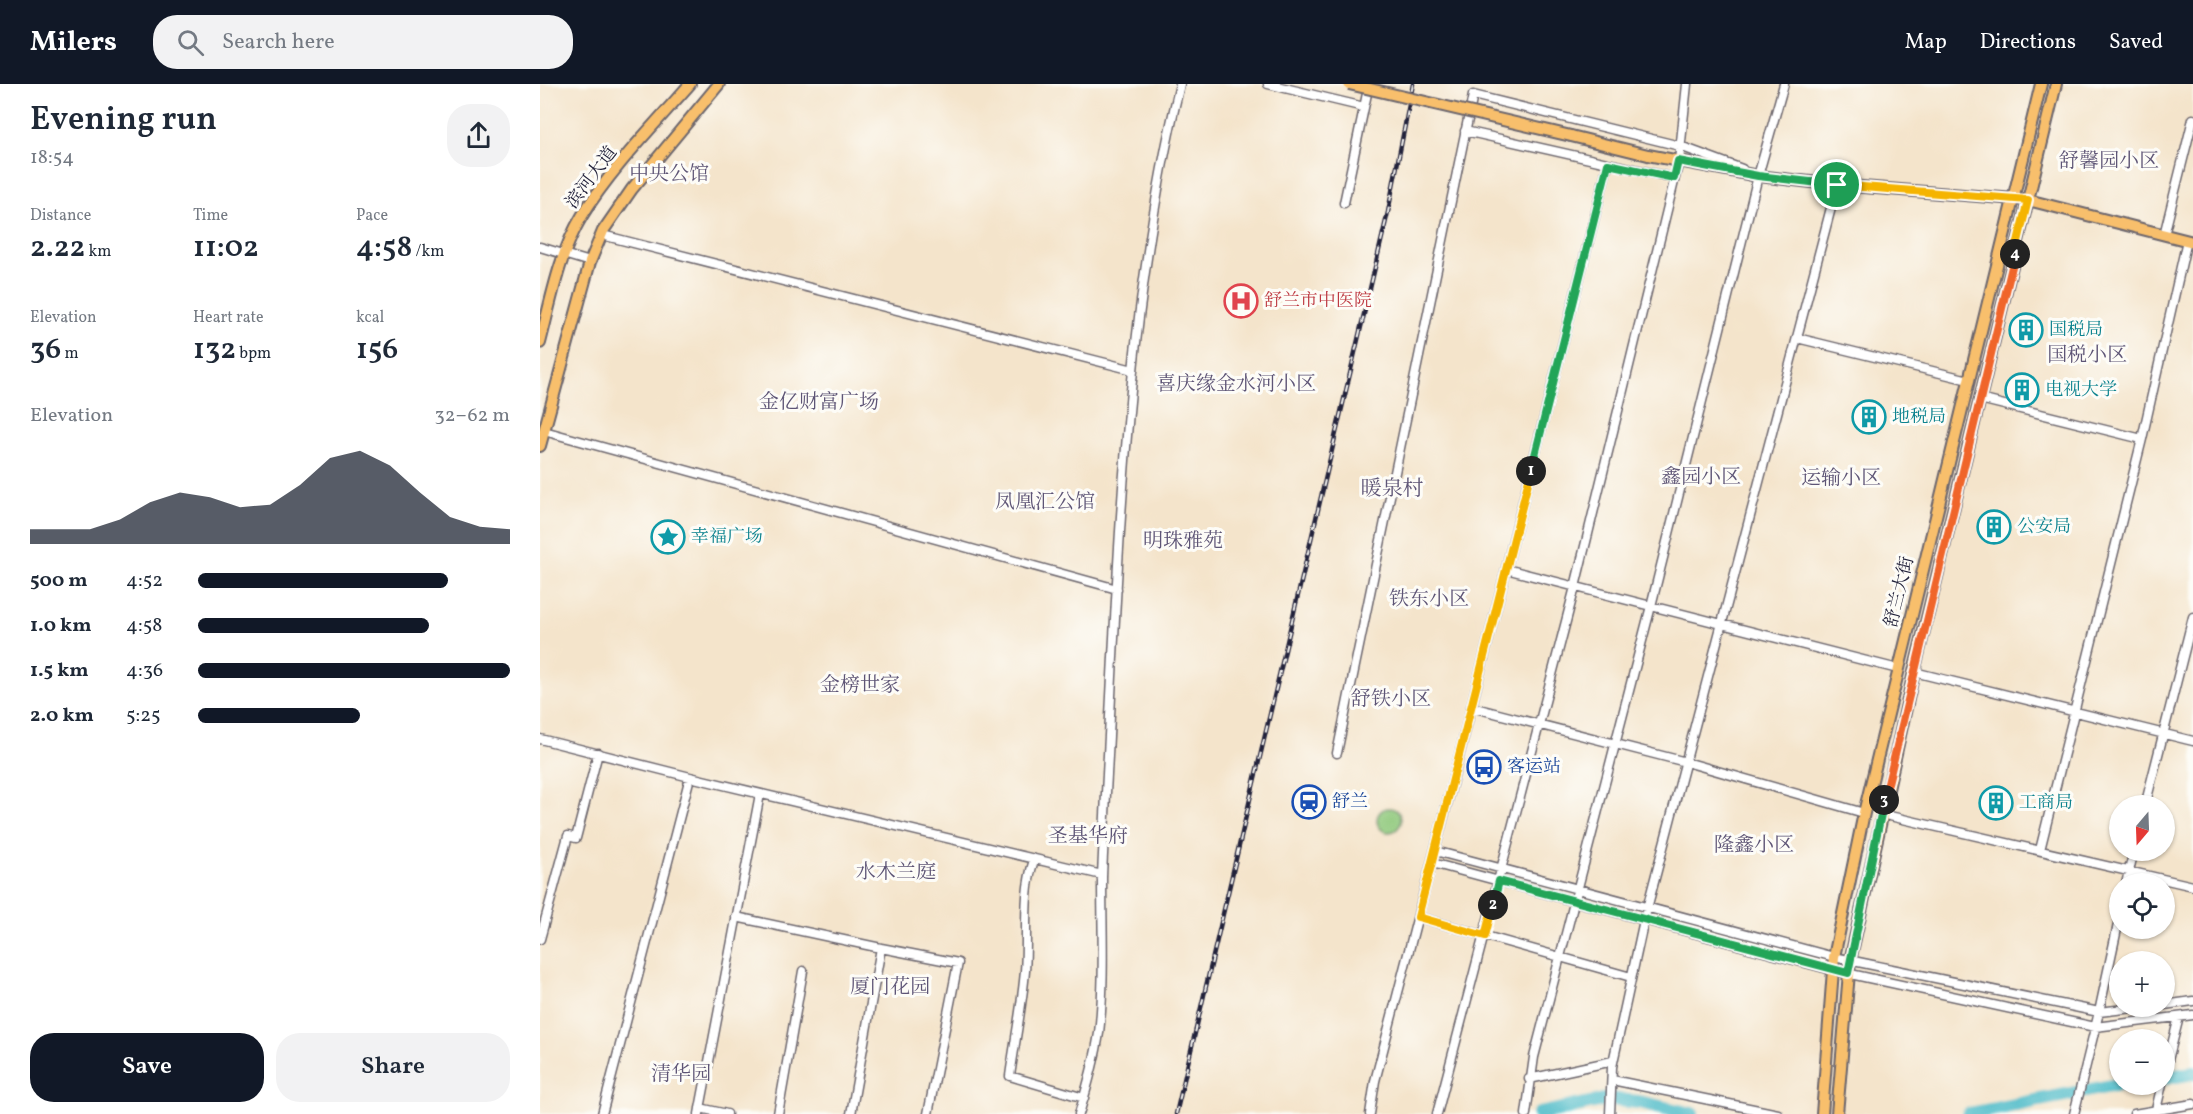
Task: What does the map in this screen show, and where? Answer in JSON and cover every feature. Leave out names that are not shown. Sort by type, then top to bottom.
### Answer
[{"type":"main road","name":"滨河大道","points":[[540,343],[564,255],[581,217],[690,84]]},
{"type":"main road","points":[[540,446],[590,262],[602,235],[632,189],[719,84]]},
{"type":"main road","points":[[1349,84],[1678,161],[1758,176],[1837,185],[2028,200],[2190,241]]},
{"type":"main road","name":"舒兰大街","points":[[1822,1114],[1832,970],[1864,813],[2041,84]]},
{"type":"main road","name":"舒兰大街","points":[[1837,1114],[1848,973],[1881,814],[2056,84]]},
{"type":"street","points":[[1079,1114],[1098,1034],[1103,969],[1102,875],[1121,501],[1133,370],[1164,156],[1180,84]]},
{"type":"street","points":[[1268,84],[1364,107]]},
{"type":"street","points":[[1344,203],[1369,84]]},
{"type":"street","points":[[1437,1114],[1575,587],[1678,161],[1687,84]]},
{"type":"street","points":[[1526,1112],[1529,1079],[1576,888],[1651,606],[1758,176],[1784,84]]},
{"type":"street","points":[[1337,753],[1473,95],[1680,146],[1758,176]]},
{"type":"street","points":[[2164,234],[2193,119]]},
{"type":"street","points":[[1465,131],[1674,178]]},
{"type":"street","points":[[1370,1114],[1375,1081],[1608,164]]},
{"type":"street","points":[[1610,1114],[1613,1061],[1644,920],[1837,185]]},
{"type":"street","points":[[602,235],[1133,370]]},
{"type":"street","points":[[2040,850],[2190,241]]},
{"type":"street","points":[[540,247],[590,262]]},
{"type":"street","points":[[1797,338],[1969,380]]},
{"type":"street","points":[[1980,399],[2142,439]]},
{"type":"street","points":[[544,431],[1117,589]]},
{"type":"street","points":[[1506,569],[1898,669]]},
{"type":"street","points":[[2148,795],[2193,617]]},
{"type":"street","points":[[1914,672],[2193,741]]},
{"type":"street","points":[[1471,707],[1686,762],[1864,813]]},
{"type":"street","points":[[540,739],[1102,875]]},
{"type":"street","points":[[540,939],[568,836],[576,838],[597,753]]},
{"type":"street","points":[[602,1114],[690,777]]},
{"type":"street","points":[[727,1114],[699,1111],[760,794]]},
{"type":"street","points":[[1881,814],[2193,886]]},
{"type":"street","points":[[1435,851],[1850,961],[2099,1012],[2109,1011]]},
{"type":"street","points":[[1034,860],[1027,910],[1025,970],[1010,1076],[1084,1098]]},
{"type":"street","points":[[2129,871],[2131,861]]},
{"type":"street","points":[[1432,863],[1832,970],[2095,1027],[2193,1016]]},
{"type":"street","points":[[736,917],[958,963],[928,1114]]},
{"type":"street","points":[[1418,917],[1631,977]]},
{"type":"street","points":[[2074,1114],[2115,939]]},
{"type":"street","points":[[851,1114],[881,948]]},
{"type":"street","points":[[778,1114],[803,971]]},
{"type":"street","points":[[2175,1003],[2193,1001]]},
{"type":"street","points":[[2175,1034],[2179,1017]]},
{"type":"street","points":[[1529,1079],[1613,1061]]},
{"type":"street","points":[[1612,1081],[1778,1114]]},
{"type":"street","points":[[2156,1110],[2159,1095]]},
{"type":"street","points":[[2134,1114],[2193,1104]]},
{"type":"green space","points":[[1389,808],[1394,809],[1400,815],[1400,825],[1394,831],[1389,832],[1384,831],[1378,825],[1377,820],[1378,815],[1384,809]]},
{"type":"waterway","points":[[2175,1076],[2193,1073]]},
{"type":"waterway","points":[[1969,1114],[2109,1086]]},
{"type":"waterway","points":[[1539,1114],[1608,1099],[1639,1102],[1692,1114]]},
{"type":"railway","points":[[1176,1114],[1388,212],[1413,84]]},
{"type":"place","name":"舒兰市中医院","points":[[1241,301]]},
{"type":"place","name":"国税局","points":[[2026,330]]},
{"type":"place","name":"电视大学","points":[[2022,390]]},
{"type":"place","name":"地税局","points":[[1869,417]]},
{"type":"place","name":"公安局","points":[[1994,527]]},
{"type":"place","name":"幸福广场","points":[[668,537]]},
{"type":"place","name":"客运站","points":[[1484,767]]},
{"type":"place","name":"舒兰","points":[[1309,802]]},
{"type":"place","name":"工商局","points":[[1996,803]]},
{"type":"district","name":"舒馨园小区","points":[[2109,162]]},
{"type":"district","name":"中央公馆","points":[[669,175]]},
{"type":"district","name":"国税小区","points":[[2087,356]]},
{"type":"district","name":"喜庆缘金水河小区","points":[[1236,385]]},
{"type":"district","name":"金亿财富广场","points":[[819,403]]},
{"type":"district","name":"鑫园小区","points":[[1701,478]]},
{"type":"district","name":"运输小区","points":[[1841,479]]},
{"type":"district","name":"暖泉村","points":[[1392,489]]},
{"type":"district","name":"凤凰汇公馆","points":[[1045,503]]},
{"type":"district","name":"明珠雅苑","points":[[1183,542]]},
{"type":"district","name":"铁东小区","points":[[1429,600]]},
{"type":"district","name":"金榜世家","points":[[860,686]]},
{"type":"district","name":"舒铁小区","points":[[1391,700]]},
{"type":"district","name":"圣基华府","points":[[1088,837]]},
{"type":"district","name":"隆鑫小区","points":[[1754,846]]},
{"type":"district","name":"水木兰庭","points":[[896,873]]},
{"type":"district","name":"厦门花园","points":[[890,988]]},
{"type":"district","name":"清华园","points":[[681,1075]]},
{"type":"route","points":[[1678,161],[1758,176],[1837,185],[2028,200],[1897,743],[1848,973],[1499,881],[1485,936],[1418,917],[1608,164],[1674,178],[1678,161]]}]
